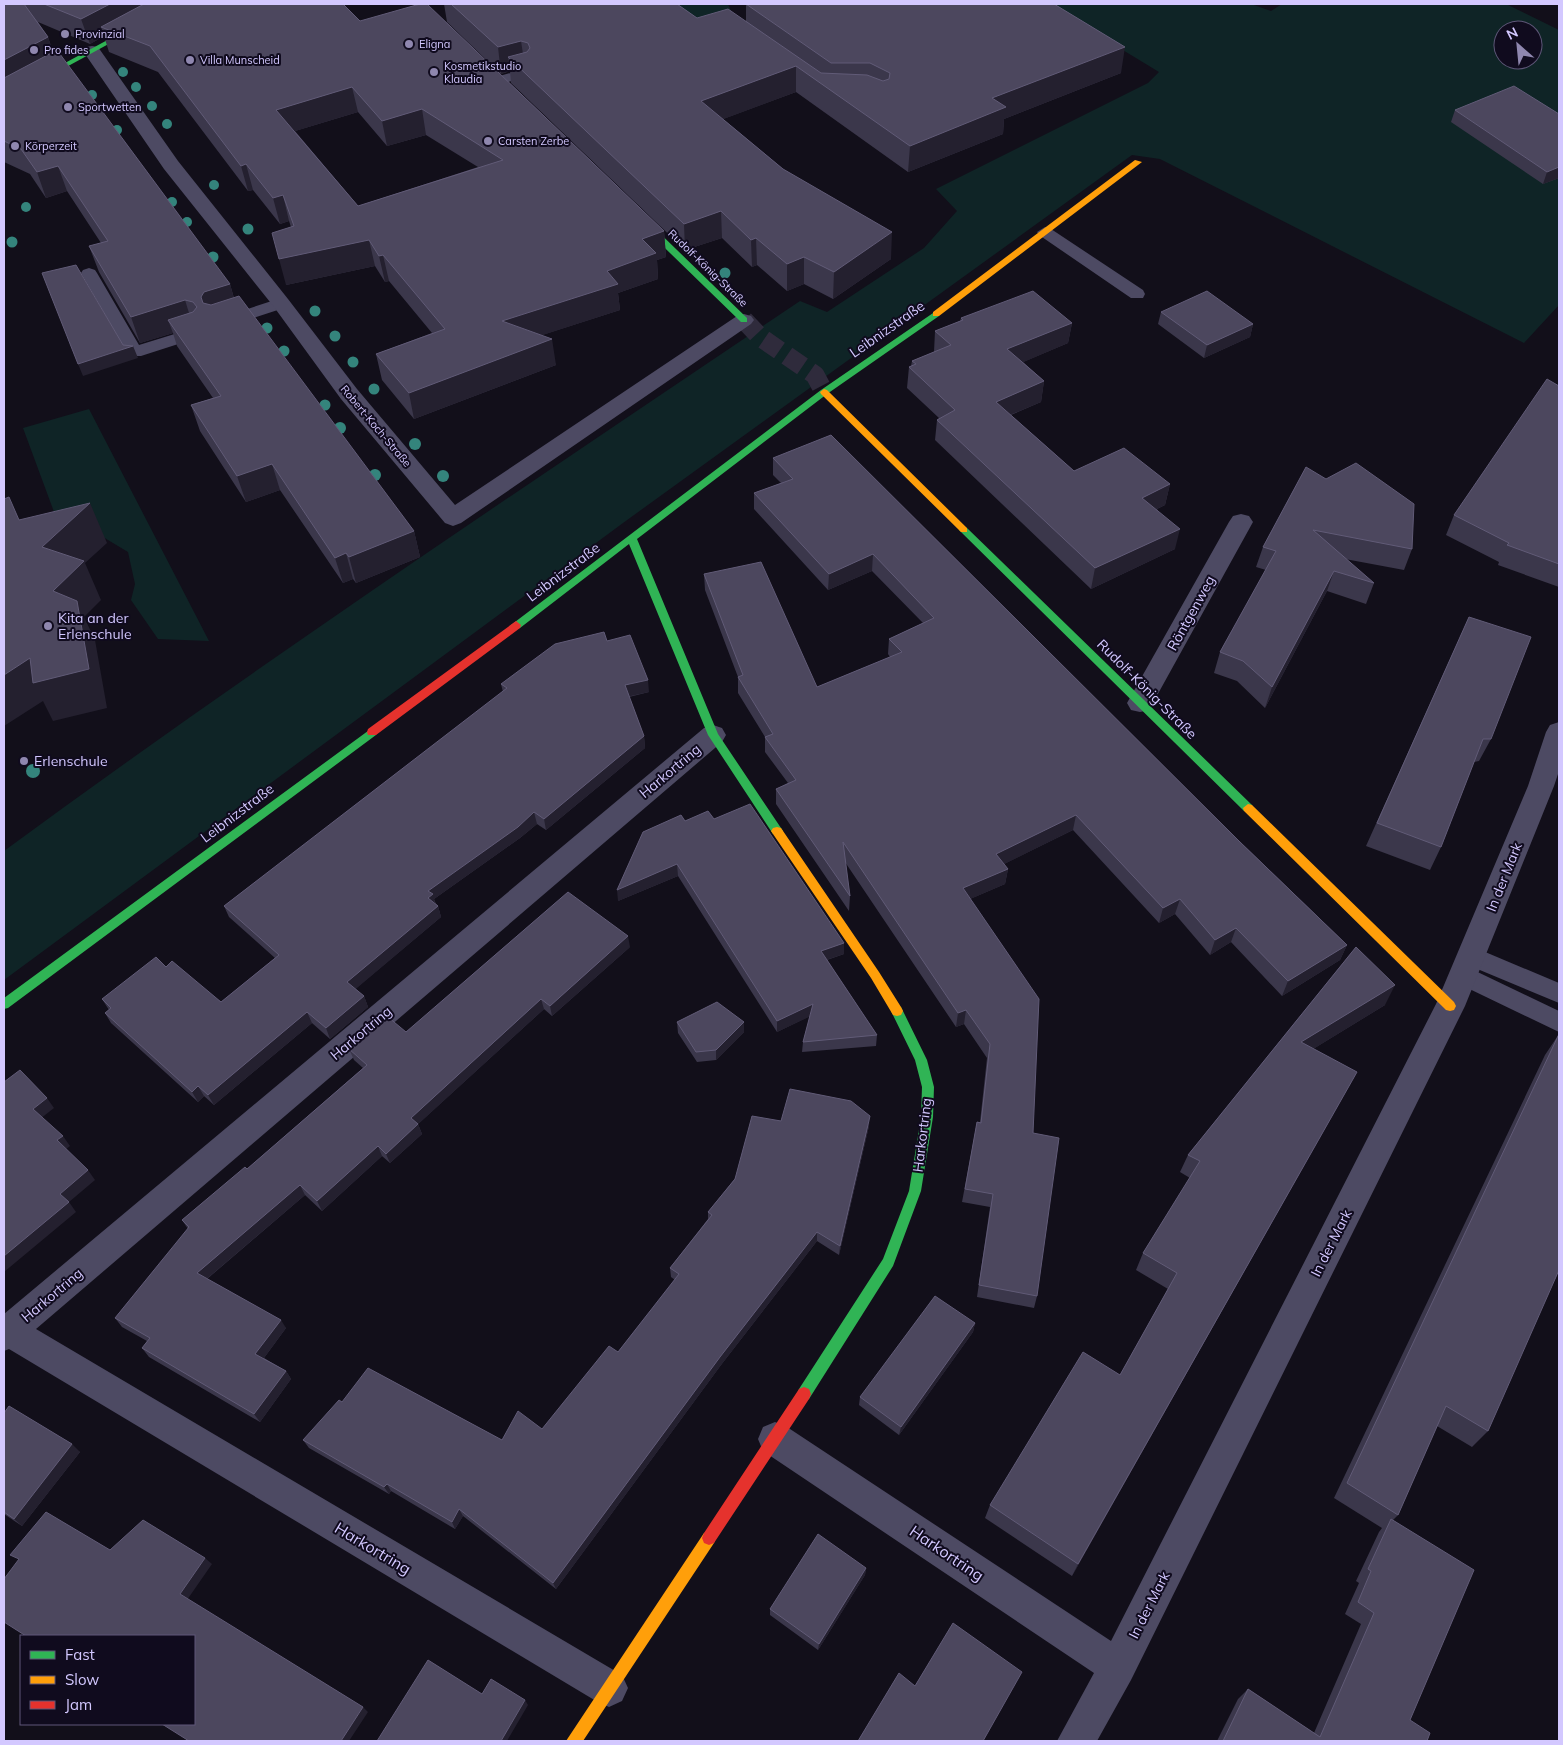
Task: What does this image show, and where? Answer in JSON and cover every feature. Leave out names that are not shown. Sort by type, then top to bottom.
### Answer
[{"type":"street","points":[[4,99],[179,4]]},
{"type":"street","name":"Robert-Koch-Straße","points":[[92,51],[170,165],[281,304],[349,394],[453,518],[744,320]]},
{"type":"street","name":"Leibnizstraße","points":[[4,1004],[632,539],[824,392],[965,293],[1138,162]]},
{"type":"street","name":"Rudolf-König-Straße","points":[[631,211],[744,320]]},
{"type":"street","name":"Rudolf-König-Straße","points":[[824,392],[1450,1006]]},
{"type":"street","name":"Röntgenweg","points":[[1140,703],[1241,522]]},
{"type":"street","name":"Harkortring","points":[[574,1741],[775,1439],[853,1320],[888,1262],[915,1191],[925,1136],[928,1087],[921,1060],[894,1004],[712,735],[632,539]]},
{"type":"street","name":"In der Mark","points":[[1076,1741],[1118,1667],[1450,1006],[1540,786],[1559,732]]},
{"type":"street","name":"Harkortring","points":[[609,1688],[6,1333],[712,735]]},
{"type":"street","name":"Harkortring","points":[[775,1439],[1118,1667]]},
{"type":"lane","points":[[497,81],[525,73]]},
{"type":"lane","points":[[1045,232],[1137,294]]},
{"type":"lane","points":[[89,273],[135,352],[194,333]]},
{"type":"lane","points":[[219,324],[281,304]]},
{"type":"lane","points":[[1467,966],[1559,994]]},
{"type":"lane","points":[[1467,966],[1559,1022]]},
{"type":"green space","points":[[643,4],[728,4],[731,11],[720,25]]},
{"type":"green space","points":[[1047,4],[1251,4],[1271,11],[1282,4],[1506,4],[1539,20],[1493,20],[1493,70],[1543,70],[1543,22],[1559,30],[1559,305],[1524,343],[1160,159],[1132,155],[623,523],[4,980],[4,851],[300,641],[800,301],[827,312],[924,248],[957,211],[936,189],[1148,83],[1159,72]]},
{"type":"green space","points":[[89,409],[209,641],[158,639],[131,600],[135,584],[128,552],[93,531],[57,520],[23,428]]},
{"type":"building","points":[[4,4],[24,4],[48,37],[4,60]]},
{"type":"building","points":[[44,4],[110,4],[81,19]]},
{"type":"building","points":[[144,4],[343,4],[360,21],[420,4],[427,4],[664,231],[642,239],[656,253],[607,271],[618,284],[502,321],[552,339],[409,393],[376,354],[445,329],[383,255],[379,256],[369,240],[279,259],[272,233],[294,226],[283,195],[273,198],[246,164],[241,166],[150,46],[101,27]],"holes":[[[352,87],[382,121],[422,109],[503,160],[358,206],[276,110]]]},
{"type":"building","points":[[451,4],[677,4],[697,18],[728,9],[821,73],[867,75],[883,81],[889,79],[890,73],[870,63],[831,63],[746,4],[1054,4],[1125,47],[992,98],[1006,107],[910,146],[796,66],[701,101],[783,169],[892,232],[834,272],[804,257],[787,264],[756,238],[751,240],[721,211],[684,224],[508,57],[527,52],[530,48],[528,43],[521,41],[498,47]]},
{"type":"building","points":[[57,50],[230,284],[204,292],[201,297],[203,303],[211,305],[239,296],[414,531],[349,557],[346,553],[335,558],[272,464],[237,476],[191,405],[221,396],[168,320],[193,312],[197,307],[193,302],[185,300],[131,317],[89,246],[108,241],[58,166],[37,172],[21,149],[4,141],[4,78]]},
{"type":"building","points":[[1514,86],[1559,114],[1559,167],[1547,172],[1455,110]]},
{"type":"building","points":[[76,265],[123,345],[133,346],[78,364],[42,273]]},
{"type":"building","points":[[1033,291],[1072,323],[1007,349],[1044,381],[996,402],[1074,471],[1124,448],[1170,484],[1142,498],[1180,529],[1095,568],[937,420],[955,410],[909,367],[916,364],[912,361],[951,345],[935,331],[963,320],[961,318]]},
{"type":"building","points":[[1207,291],[1253,324],[1207,345],[1161,312]]},
{"type":"building","points":[[1547,379],[1559,386],[1559,564],[1507,545],[1509,543],[1454,515]]},
{"type":"building","points":[[831,435],[1239,841],[1347,945],[1288,981],[1236,928],[1215,940],[1180,899],[1163,908],[1076,815],[996,854],[1008,869],[963,888],[1039,999],[1033,1133],[1059,1138],[1037,1296],[979,1285],[993,1194],[965,1189],[977,1122],[981,1123],[990,1044],[966,1010],[958,1013],[843,842],[850,896],[776,789],[796,780],[765,737],[773,734],[738,677],[743,675],[704,574],[761,562],[817,687],[902,652],[889,639],[934,618],[873,554],[829,574],[754,493],[793,479],[773,458]]},
{"type":"building","points":[[1356,463],[1414,504],[1412,549],[1313,530],[1374,583],[1334,571],[1272,687],[1243,661],[1220,652],[1276,551],[1263,547],[1306,467],[1326,479]]},
{"type":"building","name":"Kita an der Erlenschule","points":[[9,497],[19,520],[90,503],[42,547],[84,561],[53,591],[77,601],[89,669],[33,683],[30,658],[4,675],[4,499]]},
{"type":"building","points":[[1469,617],[1531,637],[1491,739],[1483,739],[1441,847],[1377,823]]},
{"type":"building","points":[[604,632],[607,641],[630,635],[648,680],[625,685],[644,736],[544,819],[534,812],[518,827],[428,891],[433,894],[428,898],[438,906],[347,982],[364,996],[326,1028],[307,1012],[208,1095],[198,1086],[192,1092],[105,1013],[111,1008],[102,999],[156,957],[166,967],[172,961],[221,1002],[279,955],[224,906],[507,688],[501,684],[555,644]]},
{"type":"building","points":[[750,804],[844,943],[821,951],[877,1035],[803,1042],[813,1004],[777,1021],[677,864],[617,890],[643,832],[681,815],[685,821],[708,811],[714,819]]},
{"type":"building","points":[[568,892],[628,936],[550,1006],[541,999],[411,1118],[418,1124],[386,1154],[378,1146],[317,1201],[300,1185],[197,1273],[281,1320],[255,1354],[286,1371],[254,1414],[142,1348],[150,1338],[115,1318],[189,1227],[182,1220],[245,1167],[247,1169],[367,1065],[349,1049],[388,1017],[406,1032]]},
{"type":"building","points":[[1356,947],[1395,985],[1301,1042],[1357,1072],[1078,1564],[990,1505],[1083,1352],[1120,1375],[1177,1273],[1143,1253],[1200,1161],[1188,1155]]},
{"type":"building","points":[[717,1002],[744,1022],[716,1050],[696,1052],[677,1022]]},
{"type":"building","points":[[1559,1034],[1559,1270],[1488,1431],[1446,1406],[1398,1515],[1347,1483]]},
{"type":"building","points":[[20,1070],[47,1098],[33,1109],[63,1136],[57,1140],[88,1170],[60,1194],[69,1202],[4,1256],[4,1082]]},
{"type":"building","points":[[790,1089],[851,1101],[870,1116],[840,1246],[817,1232],[720,1357],[553,1583],[459,1509],[452,1522],[387,1484],[384,1487],[303,1440],[339,1400],[342,1402],[368,1368],[502,1440],[518,1411],[542,1429],[609,1346],[618,1352],[679,1274],[670,1268],[712,1215],[708,1212],[735,1179],[752,1116],[781,1121]]},
{"type":"building","points":[[935,1296],[975,1323],[901,1427],[860,1397]]},
{"type":"building","points":[[9,1406],[72,1444],[14,1519],[4,1512],[4,1413]]},
{"type":"building","points":[[46,1512],[110,1550],[143,1520],[205,1558],[180,1594],[363,1707],[341,1741],[189,1741],[164,1725],[195,1725],[195,1635],[24,1635],[4,1622],[4,1579],[19,1559],[10,1555]]},
{"type":"building","points":[[1391,1519],[1474,1570],[1410,1720],[1430,1733],[1427,1741],[1223,1741],[1248,1689],[1320,1737],[1374,1613],[1358,1602],[1371,1571],[1368,1569]]},
{"type":"building","points":[[818,1534],[866,1568],[819,1644],[770,1609]]},
{"type":"building","points":[[953,1623],[1022,1672],[983,1741],[858,1741],[899,1673],[915,1686]]},
{"type":"building","points":[[428,1660],[482,1694],[491,1679],[525,1700],[501,1741],[377,1741]]},
{"type":"tunnel","points":[[744,320],[760,337],[815,375],[824,392]]},
{"type":"traffic: fast","points":[[4,99],[179,4]]},
{"type":"traffic: fast","points":[[638,217],[744,320]]},
{"type":"traffic: fast","points":[[516,625],[824,392],[936,314]]},
{"type":"traffic: fast","points":[[964,530],[1248,808]]},
{"type":"traffic: fast","points":[[632,539],[713,735],[777,831]]},
{"type":"traffic: fast","points":[[4,1004],[372,732]]},
{"type":"traffic: fast","points":[[804,1394],[888,1262],[915,1191],[927,1117],[928,1087],[921,1060],[897,1011]]},
{"type":"traffic: slow","points":[[936,314],[1138,162]]},
{"type":"traffic: slow","points":[[824,392],[964,530]]},
{"type":"traffic: slow","points":[[1248,808],[1450,1006]]},
{"type":"traffic: slow","points":[[777,831],[875,975],[897,1011]]},
{"type":"traffic: slow","points":[[574,1741],[709,1538]]},
{"type":"traffic: jam","points":[[372,732],[516,625]]},
{"type":"traffic: jam","points":[[709,1538],[804,1394]]},
{"type":"place","name":"Provinzial","points":[[65,34]]},
{"type":"place","name":"Eligna","points":[[409,44]]},
{"type":"place","name":"Pro fides","points":[[34,50]]},
{"type":"place","name":"Villa Munscheid","points":[[190,60]]},
{"type":"place","name":"Kosmetikstudio Klaudia","points":[[434,72]]},
{"type":"place","name":"Sportwetten","points":[[68,107]]},
{"type":"place","name":"Carsten Zerbe","points":[[488,141]]},
{"type":"place","name":"Körperzeit","points":[[15,146]]},
{"type":"place","name":"Kita an der Erlenschule","points":[[48,626]]},
{"type":"place","name":"Erlenschule","points":[[24,761]]}]
